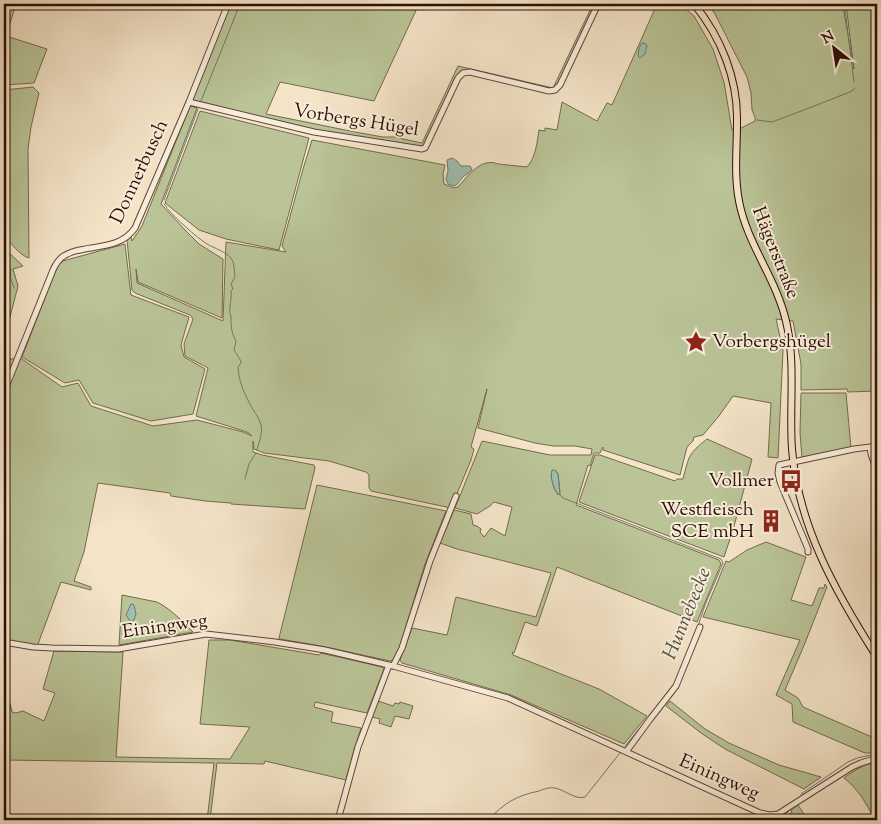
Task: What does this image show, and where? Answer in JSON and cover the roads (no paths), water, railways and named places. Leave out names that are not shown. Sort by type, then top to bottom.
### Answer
[{"type":"main road","name":"Hägerstraße","points":[[694,4],[714,33],[730,69],[736,104],[735,172],[739,202],[746,229],[772,283],[786,319],[791,360],[793,462],[801,504],[817,549],[837,591],[877,657]]},
{"type":"street","name":"Donnerbusch","points":[[4,392],[56,264],[68,254],[112,244],[132,233],[189,102],[228,4]]},
{"type":"street","name":"Vorbergs Hügel","points":[[189,102],[314,132],[422,149],[425,148],[458,78],[463,73],[470,72],[549,91],[556,89],[560,85],[598,4]]},
{"type":"street","points":[[808,552],[780,482],[778,473],[780,465],[877,446]]},
{"type":"street","points":[[870,447],[877,471]]},
{"type":"street","points":[[338,820],[358,747],[391,665],[402,648],[430,561],[456,496]]},
{"type":"street","points":[[626,752],[676,686],[700,627]]},
{"type":"street","name":"Einingweg","points":[[4,642],[33,647],[118,649],[197,634],[211,634],[312,648],[391,665],[508,698],[760,813],[770,815],[778,814],[852,766],[877,758]]},
{"type":"waterway","points":[[201,101],[240,4]]},
{"type":"waterway","points":[[845,9],[854,82]]},
{"type":"waterway","points":[[757,120],[772,122],[852,91],[855,88]]},
{"type":"waterway","points":[[164,200],[198,109]]},
{"type":"waterway","points":[[164,204],[178,220],[197,236],[231,258],[234,265],[235,277],[231,284],[233,289],[231,291],[231,326],[236,341],[234,350],[241,361],[238,367],[239,377],[261,425],[257,450]]},
{"type":"waterway","points":[[4,246],[9,253]]},
{"type":"waterway","points":[[11,269],[10,277],[14,288]]},
{"type":"waterway","points":[[245,479],[249,464],[256,453]]},
{"type":"waterway","name":"Hunnebecke","points":[[560,495],[563,498],[721,559],[723,563],[698,626]]},
{"type":"waterway","name":"Hunnebecke","points":[[625,746],[646,721]]},
{"type":"waterway","points":[[801,794],[848,762],[871,755],[875,750],[877,754]]},
{"type":"waterway","name":"Hunnebecke","points":[[488,820],[511,801],[523,795],[547,788],[559,789],[581,798],[585,797],[620,753]]},
{"type":"waterway","points":[[777,820],[789,811]]},
{"type":"place","name":"Vorbergshügel","points":[[696,342]]},
{"type":"place","name":"Vollmer","points":[[791,481]]},
{"type":"place","name":"Westfleisch SCE mbH","points":[[771,521]]}]
